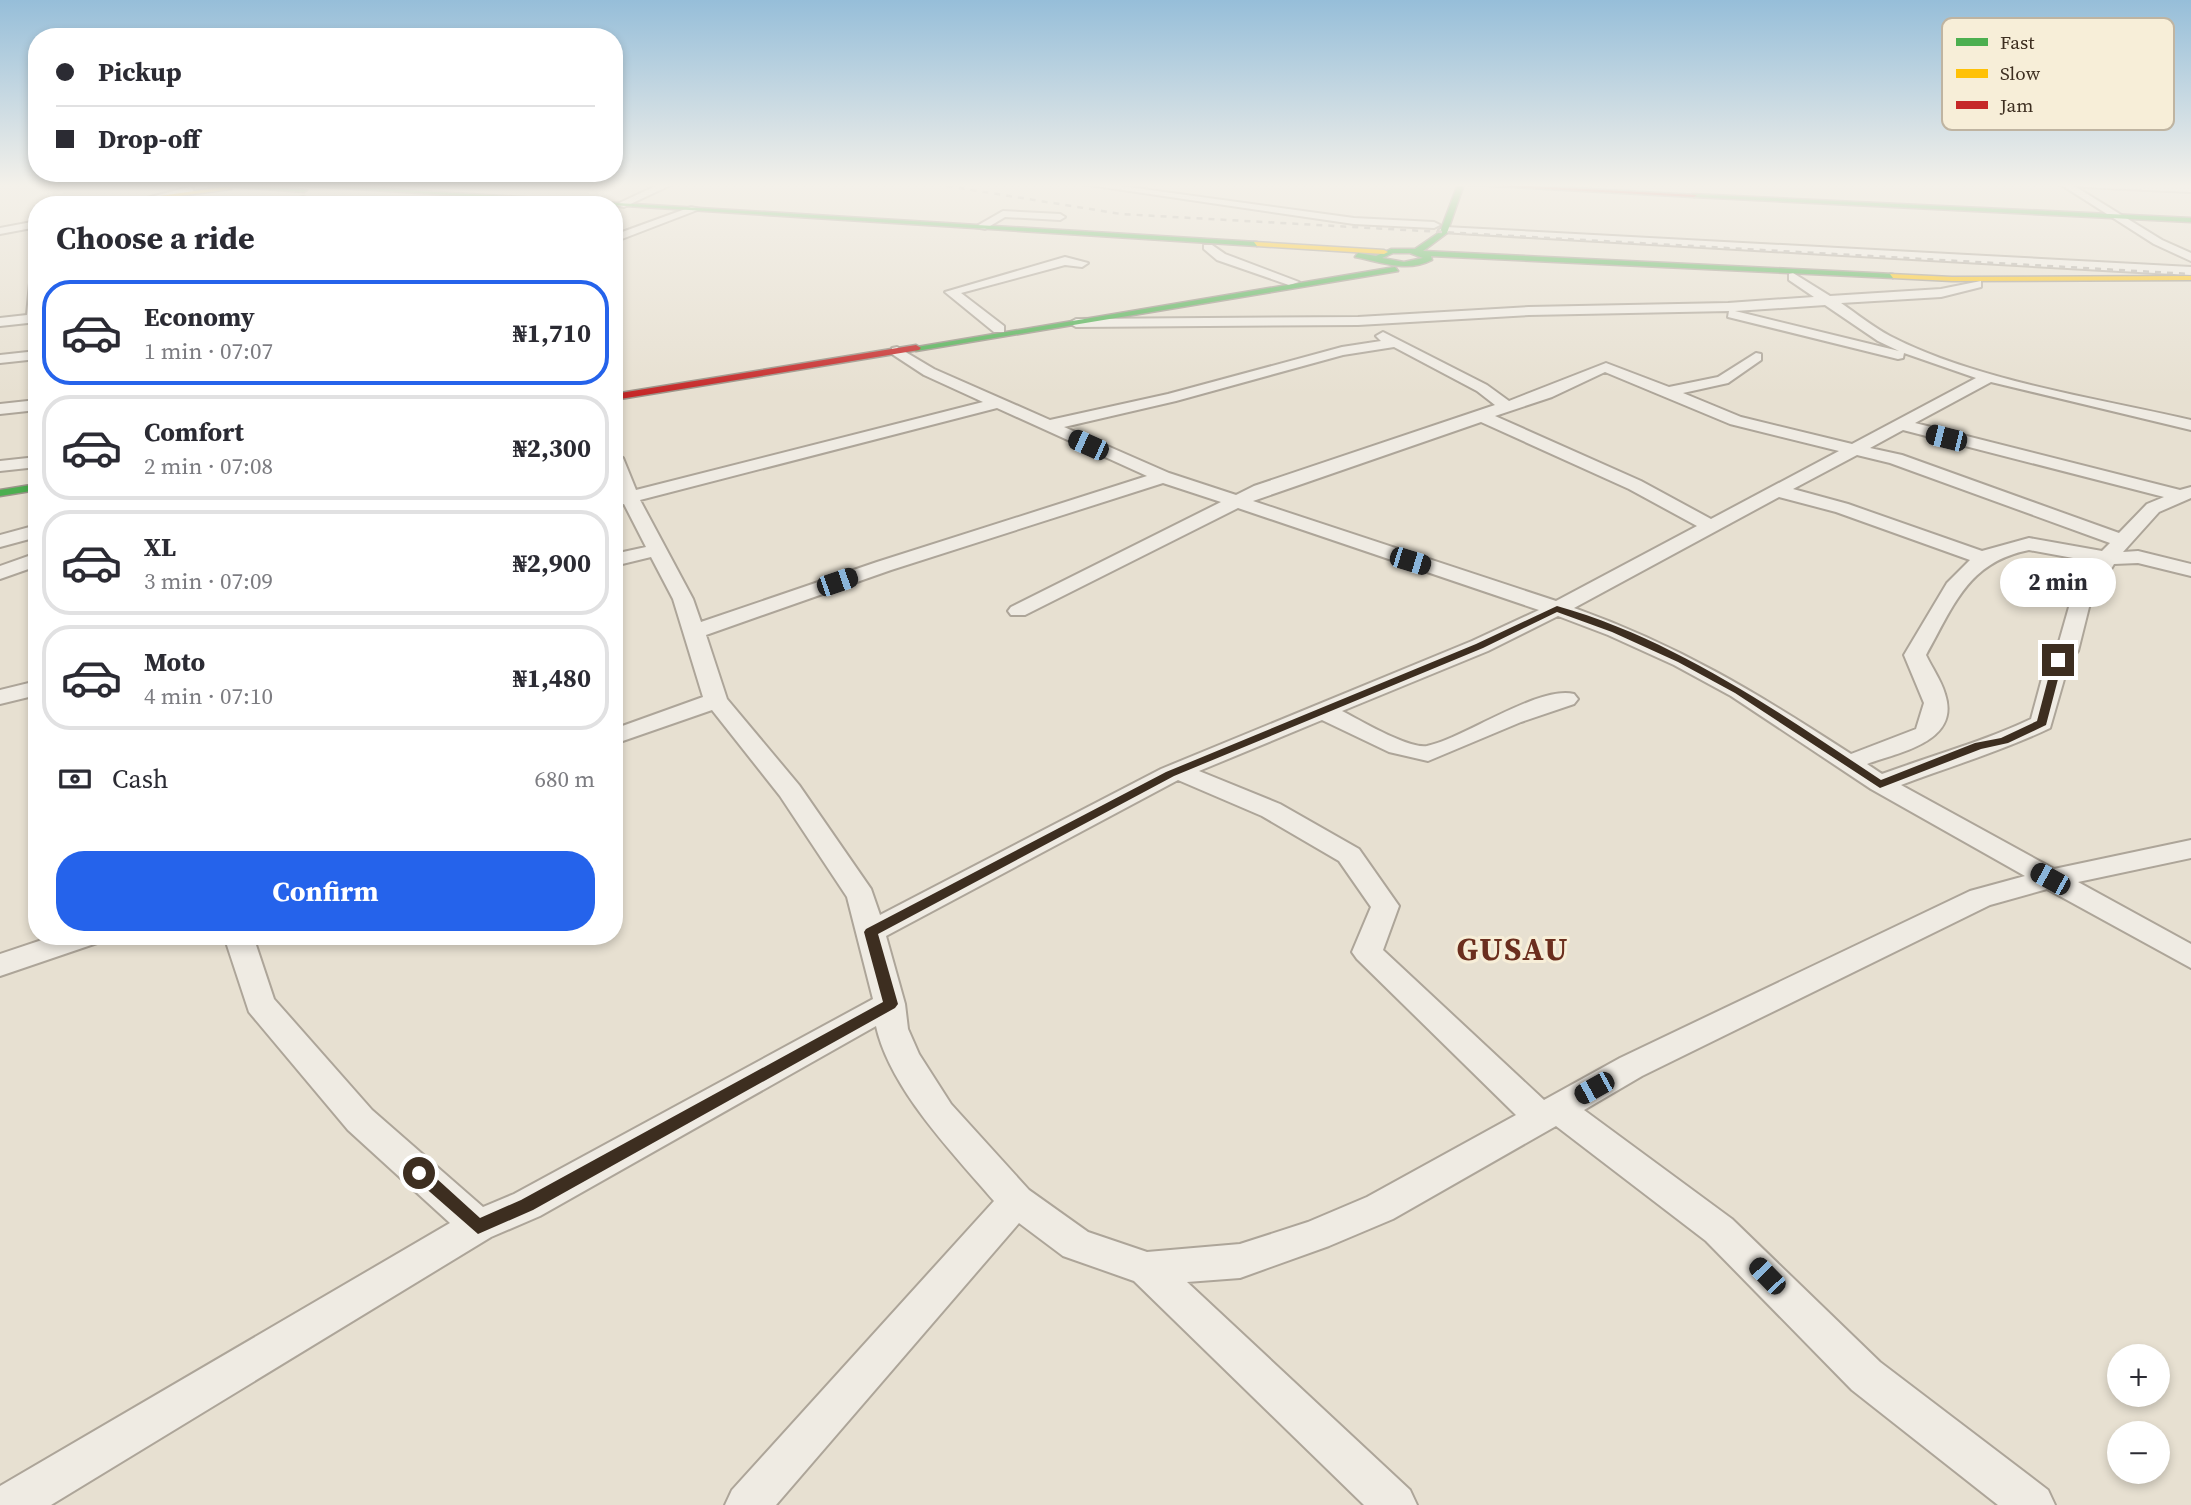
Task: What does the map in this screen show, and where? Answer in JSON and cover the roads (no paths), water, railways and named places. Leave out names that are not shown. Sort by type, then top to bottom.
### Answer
[{"type":"street","points":[[1218,254],[1293,282]]},
{"type":"street","points":[[1329,254],[1940,278],[2191,278]]},
{"type":"street","points":[[1352,254],[1377,258]]},
{"type":"street","points":[[1904,254],[2191,271]]},
{"type":"street","points":[[623,396],[1076,323],[1416,256],[1793,278],[1977,284],[2191,283]]},
{"type":"street","points":[[623,389],[1343,274],[1377,258]]},
{"type":"street","points":[[999,329],[951,292],[1067,261],[1082,263]]},
{"type":"street","points":[[1793,278],[1868,328],[1917,354],[1987,378]]},
{"type":"street","points":[[1076,323],[1358,321],[1528,311],[1709,307],[1941,293],[1977,284]]},
{"type":"street","points":[[1709,307],[1987,378],[2191,425]]},
{"type":"street","points":[[0,322],[28,319]]},
{"type":"street","points":[[1358,321],[1394,343],[1482,388],[1505,405]]},
{"type":"street","points":[[1816,335],[1868,328]]},
{"type":"street","points":[[1046,426],[1171,398],[1342,351],[1394,343]]},
{"type":"street","points":[[0,351],[28,353]]},
{"type":"street","points":[[897,351],[929,372],[1163,477],[1557,609],[1616,630],[1682,660],[1739,691],[1880,785],[2191,957]]},
{"type":"street","points":[[0,359],[28,355]]},
{"type":"street","points":[[1669,391],[1723,380],[1755,357]]},
{"type":"street","points":[[1018,611],[1260,490],[1482,416],[1505,405],[1555,391],[1577,376],[1606,367],[1736,421],[1857,448],[1952,477],[2115,549],[2191,570]]},
{"type":"street","points":[[871,932],[1178,771],[1480,646],[1557,609],[1987,378]]},
{"type":"street","points":[[623,499],[998,403]]},
{"type":"street","points":[[0,409],[28,406]]},
{"type":"street","points":[[1482,416],[1635,485],[1710,526]]},
{"type":"street","points":[[1899,424],[2186,494]]},
{"type":"street","points":[[0,466],[28,463]]},
{"type":"street","points":[[694,632],[884,566],[1163,477]]},
{"type":"street","points":[[0,493],[28,488]]},
{"type":"street","points":[[1778,491],[1842,508],[1983,558]]},
{"type":"street","points":[[1880,785],[1979,746],[2004,741],[2042,723],[2058,660],[2067,650],[2079,607],[2115,549],[2153,508],[2186,494]]},
{"type":"street","points":[[623,500],[658,550],[683,599],[716,700],[828,844],[861,896],[890,1004],[892,1029],[905,1059],[939,1114],[1016,1201],[1076,1244],[1147,1269],[1395,1505]]},
{"type":"street","points":[[0,541],[28,533]]},
{"type":"street","points":[[1848,763],[1925,734],[1931,727],[1936,694],[1915,655],[1954,587],[1983,558],[1998,550],[2029,544],[2115,549]]},
{"type":"street","points":[[623,558],[658,550]]},
{"type":"street","points":[[0,573],[28,562]]},
{"type":"street","points":[[0,697],[28,690]]},
{"type":"street","points":[[1322,711],[1398,747],[1428,754],[1513,717],[1566,699]]},
{"type":"street","points":[[623,734],[716,700]]},
{"type":"street","points":[[1178,771],[1271,810],[1349,855],[1385,906],[1367,952],[1549,1113],[1719,1230],[1866,1376],[2033,1505]]},
{"type":"street","points":[[1147,1269],[1240,1261],[1316,1235],[1380,1208],[1631,1067],[1968,904],[2050,879],[2191,849]]},
{"type":"street","points":[[0,965],[60,945]]},
{"type":"street","points":[[241,945],[260,1004],[360,1120],[478,1226]]},
{"type":"street","points":[[10,1505],[478,1226],[527,1205],[890,1004]]},
{"type":"street","points":[[747,1505],[1016,1201]]},
{"type":"railway","points":[[1838,254],[2191,274]]},
{"type":"district","name":"GUSAU","points":[[1513,949]]}]
